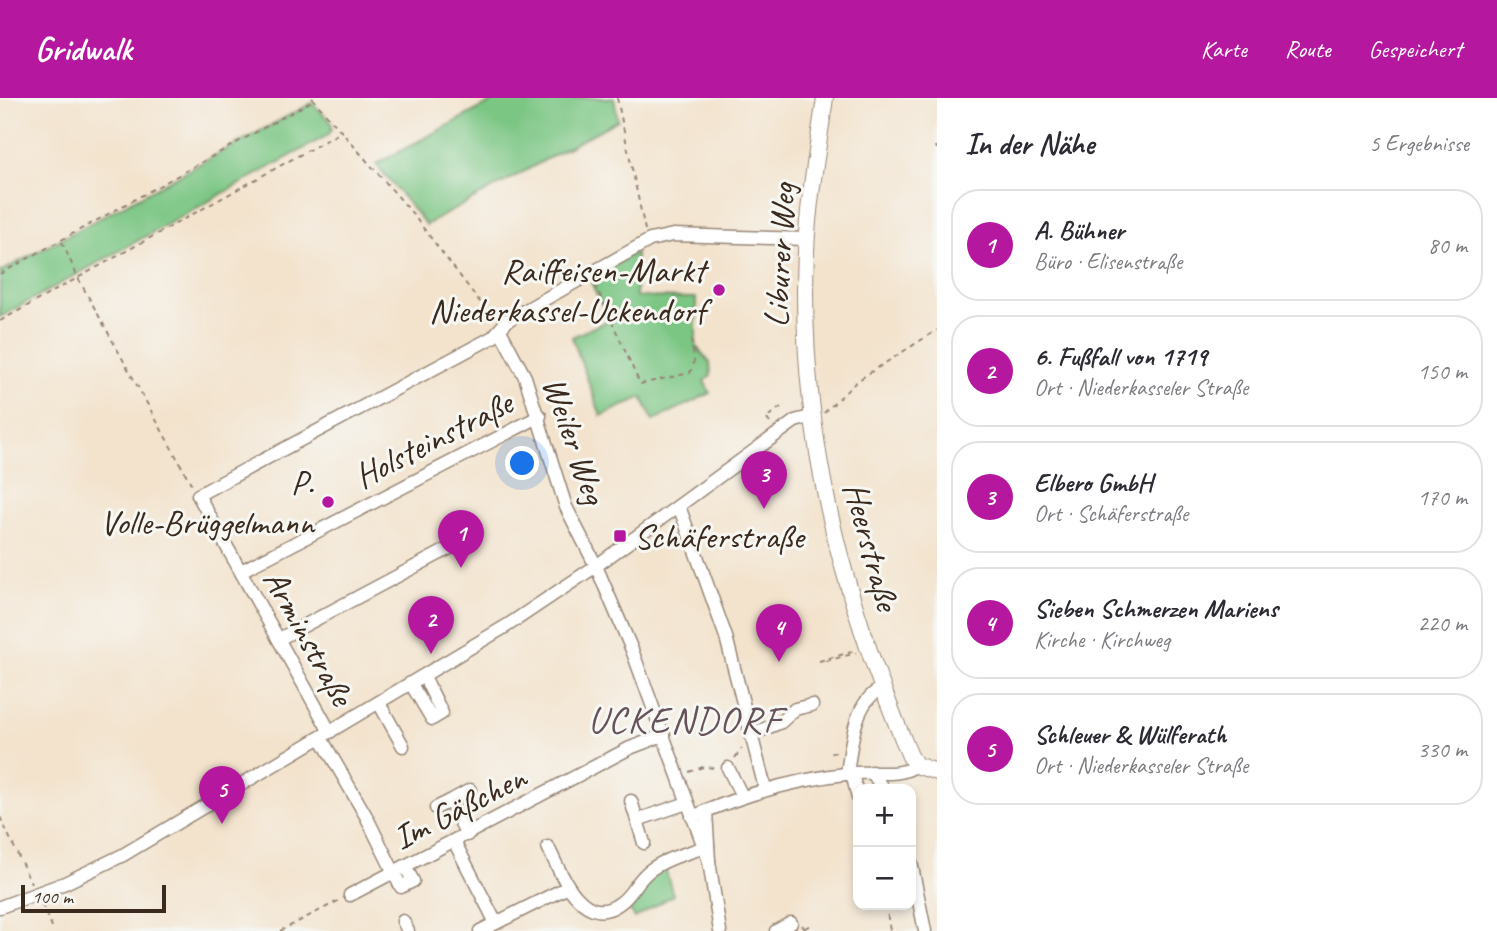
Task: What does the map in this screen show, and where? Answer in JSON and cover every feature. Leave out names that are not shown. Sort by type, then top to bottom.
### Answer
[{"type":"main road","name":"Liburer Weg","points":[[810,417],[804,300],[807,239],[825,98]]},
{"type":"main road","name":"Heerstraße","points":[[810,417],[835,541],[867,649],[881,689],[916,765]]},
{"type":"main road","points":[[916,765],[937,772]]},
{"type":"street","points":[[198,495],[500,332],[508,320],[649,240],[673,235],[807,239]]},
{"type":"street","name":"Weiler Weg","points":[[500,332],[525,377],[540,416],[565,507],[596,566],[664,735],[692,817],[706,847]]},
{"type":"street","name":"Holsteinstraße","points":[[241,571],[540,416]]},
{"type":"street","points":[[0,907],[35,889],[122,855],[380,703],[596,566],[795,421],[810,417]]},
{"type":"street","name":"Arminstraße","points":[[198,495],[279,639],[366,816],[399,869]]},
{"type":"street","points":[[679,506],[726,637],[765,788]]},
{"type":"street","points":[[279,639],[452,547],[465,543]]},
{"type":"street","points":[[411,684],[432,719],[442,713],[424,676]]},
{"type":"street","points":[[853,784],[850,774],[858,720],[871,696],[881,689]]},
{"type":"street","points":[[380,703],[403,746]]},
{"type":"street","points":[[751,738],[781,723],[795,709],[812,705]]},
{"type":"street","name":"Im Gäßchen","points":[[350,895],[630,748],[664,735]]},
{"type":"street","points":[[692,817],[765,788],[850,774],[905,771],[916,765]]},
{"type":"street","points":[[728,768],[742,796]]},
{"type":"street","points":[[872,772],[880,784]]},
{"type":"street","points":[[436,808],[470,790]]},
{"type":"street","points":[[450,801],[467,835]]},
{"type":"street","points":[[631,801],[644,843]]},
{"type":"street","points":[[637,820],[687,803]]},
{"type":"street","points":[[705,811],[706,847],[720,931]]},
{"type":"street","points":[[454,841],[496,923]]},
{"type":"street","points":[[548,847],[568,887],[580,904],[595,909],[610,909],[625,900],[645,874],[660,863],[706,847]]},
{"type":"street","points":[[481,931],[568,887]]},
{"type":"street","points":[[916,887],[925,931]]},
{"type":"street","points":[[776,931],[791,923]]},
{"type":"path","points":[[617,98],[644,229],[649,240]]},
{"type":"path","points":[[0,274],[313,99],[408,208],[500,332]]},
{"type":"path","points":[[0,321],[343,131]]},
{"type":"path","points":[[62,241],[78,278],[198,495]]},
{"type":"path","points":[[589,274],[640,384],[687,375],[694,360],[691,337]]},
{"type":"path","points":[[810,417],[835,406],[857,381],[937,330]]},
{"type":"path","points":[[777,434],[766,418],[785,404]]},
{"type":"path","points":[[819,661],[867,649]]},
{"type":"path","points":[[826,661],[867,649]]},
{"type":"path","points":[[678,776],[704,767],[728,768],[751,738]]},
{"type":"path","points":[[0,817],[54,931]]},
{"type":"path","points":[[280,931],[350,895]]},
{"type":"path","points":[[887,910],[890,931]]},
{"type":"path","points":[[804,928],[814,923]]},
{"type":"green space","points":[[499,98],[614,98],[618,120],[426,225],[376,164]]},
{"type":"green space","points":[[312,103],[331,122],[332,129],[328,135],[0,317],[0,272]]},
{"type":"green space","points":[[636,252],[636,297],[696,298],[696,346],[710,363],[711,376],[704,381],[710,393],[653,421],[642,397],[601,416],[572,337],[609,320],[589,278]]},
{"type":"green space","points":[[664,865],[673,895],[635,918],[625,904],[638,887]]},
{"type":"place","name":"Raiffeisen-Markt Niederkassel-Uckendorf","points":[[719,290]]},
{"type":"place","name":"P. Volle-Brüggelmann","points":[[328,502]]},
{"type":"place","name":"Elbero GmbH","points":[[764,509]]},
{"type":"place","name":"Schäferstraße","points":[[620,536]]},
{"type":"place","name":"A. Bühner","points":[[461,568]]},
{"type":"place","name":"6. Fußfall von 1719","points":[[431,654]]},
{"type":"place","name":"Sieben Schmerzen Mariens","points":[[779,662]]},
{"type":"place","name":"Schleuer & Wülferath","points":[[222,824]]},
{"type":"district","name":"UCKENDORF","points":[[685,719]]}]
